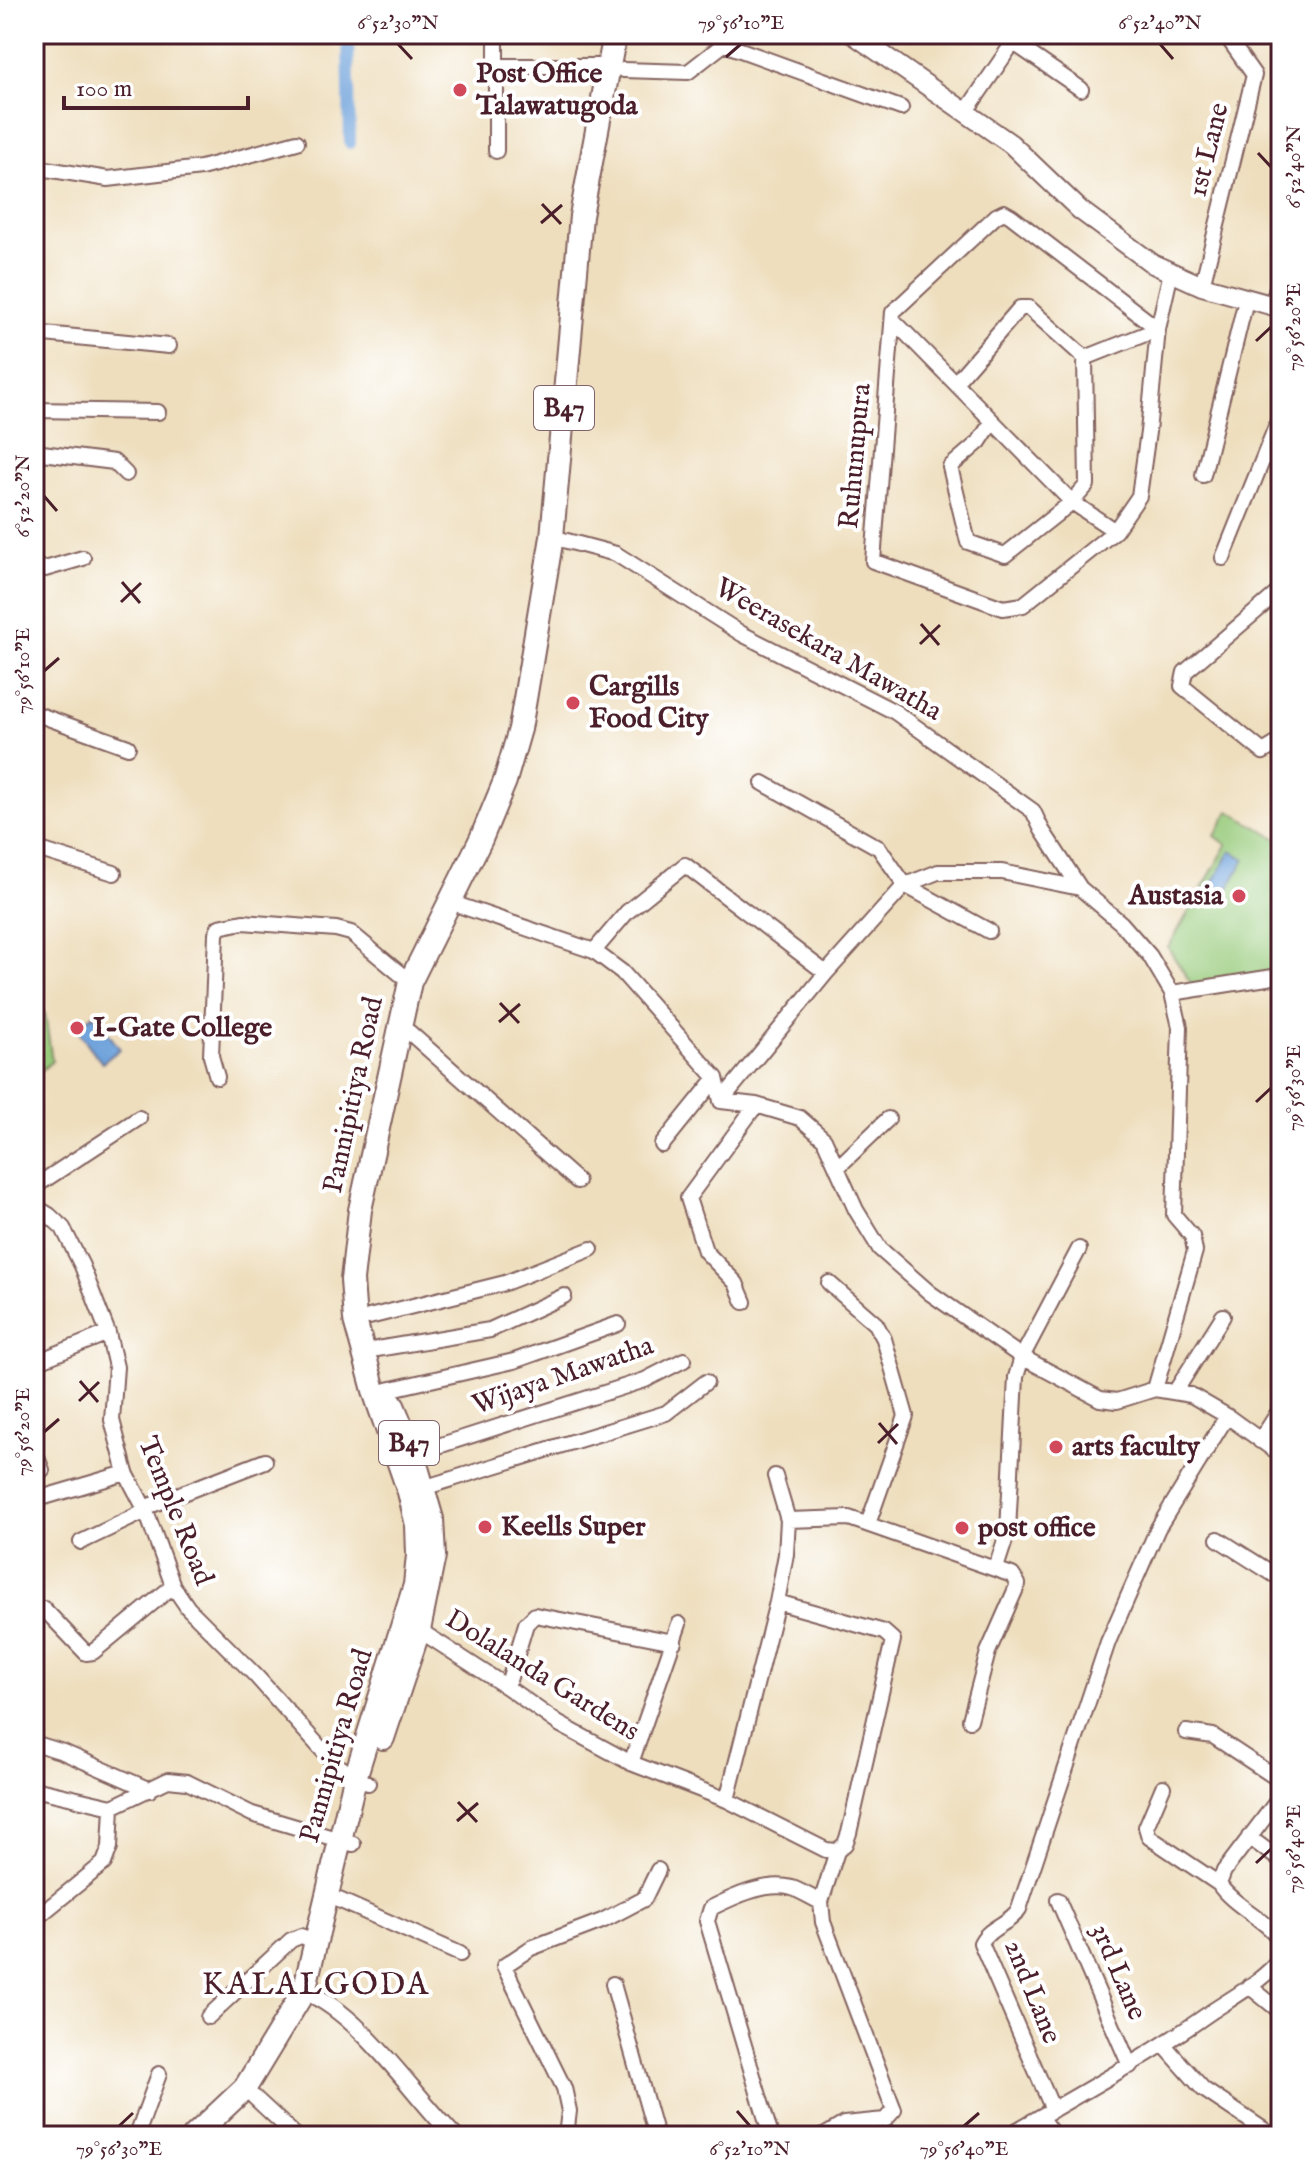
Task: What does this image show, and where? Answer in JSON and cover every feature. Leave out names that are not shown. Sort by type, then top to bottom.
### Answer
[{"type":"main road","name":"Pannipitiya Road","points":[[615,34],[616,68]]},
{"type":"main road","name":"Pannipitiya Road","points":[[361,1781],[419,1630],[434,1556],[432,1519],[413,1454],[387,1390],[369,1317],[365,1281],[372,1212],[409,1032],[428,978],[516,793],[533,731],[558,538],[581,216],[616,68],[630,34]]},
{"type":"main road","points":[[853,34],[1011,144],[1080,210],[1153,264],[1202,286],[1277,307]]},
{"type":"main road","name":"Pannipitiya Road","points":[[194,2136],[245,2088],[310,1994],[317,1942],[347,1842],[415,1585],[417,1525],[355,1320],[352,1280],[360,1210],[410,982],[481,839],[505,781],[520,729],[558,538]]},
{"type":"main road","name":"Pannipitiya Road","points":[[214,2136],[254,2097],[310,1994],[339,1900],[347,1842]]},
{"type":"street","points":[[496,34],[496,151]]},
{"type":"street","name":"1st Lane","points":[[1202,286],[1254,75],[1225,34]]},
{"type":"street","points":[[965,113],[1016,38],[1081,89]]},
{"type":"street","points":[[496,66],[688,72],[724,44],[901,108]]},
{"type":"street","points":[[34,167],[108,179],[201,168],[297,142]]},
{"type":"street","points":[[1115,531],[1072,502],[893,320],[893,312],[1004,212],[1158,329]]},
{"type":"street","points":[[1277,307],[1281,271]]},
{"type":"street","name":"Ruhunupura","points":[[893,320],[873,561],[1003,608],[1023,605],[1115,531],[1139,496],[1158,329],[1171,272]]},
{"type":"street","points":[[1203,475],[1246,300]]},
{"type":"street","points":[[955,383],[1020,308],[1029,308],[1085,358],[1087,485],[1072,502],[1005,555],[968,542],[950,467],[979,442],[992,422]]},
{"type":"street","points":[[1085,358],[1158,329]]},
{"type":"street","points":[[34,333],[169,346]]},
{"type":"street","points":[[34,410],[158,412]]},
{"type":"street","points":[[1223,558],[1281,414]]},
{"type":"street","points":[[34,452],[114,462],[126,474]]},
{"type":"street","name":"Weerasekara Mawatha","points":[[558,538],[616,554],[742,634],[895,712],[1033,811],[1080,888],[1121,923],[1140,945],[1172,993],[1180,1027],[1174,1215],[1192,1236],[1195,1251],[1155,1389]]},
{"type":"street","points":[[34,566],[45,569],[83,558]]},
{"type":"street","points":[[1281,590],[1185,672],[1182,686],[1263,752],[1281,741]]},
{"type":"street","points":[[34,713],[128,747]]},
{"type":"street","points":[[763,783],[879,848],[905,885],[989,931]]},
{"type":"street","points":[[34,848],[114,873]]},
{"type":"street","points":[[594,951],[627,912],[685,865],[826,973]]},
{"type":"street","points":[[721,1101],[826,973],[905,885],[938,872],[1002,872],[1080,888]]},
{"type":"street","points":[[461,906],[594,951],[622,972],[716,1078],[721,1101]]},
{"type":"street","points":[[217,1077],[211,1056],[216,934],[219,927],[243,922],[336,929],[351,933],[410,982]]},
{"type":"street","points":[[1172,993],[1281,978]]},
{"type":"street","points":[[409,1032],[577,1181]]},
{"type":"street","points":[[662,1145],[716,1078]]},
{"type":"street","points":[[721,1101],[756,1105],[800,1118],[824,1139],[856,1210],[880,1249],[930,1293],[1022,1357],[1100,1399],[1117,1401],[1155,1389],[1191,1395],[1227,1416],[1281,1455]]},
{"type":"street","points":[[744,1302],[736,1283],[705,1251],[688,1198],[756,1105]]},
{"type":"street","points":[[34,1187],[139,1118]]},
{"type":"street","points":[[838,1167],[888,1119]]},
{"type":"street","name":"Temple Road","points":[[34,1206],[63,1228],[82,1266],[108,1333],[116,1367],[112,1420],[126,1473],[145,1509],[173,1586],[188,1608],[256,1676],[332,1761],[361,1781]]},
{"type":"street","points":[[369,1317],[505,1283],[591,1249]]},
{"type":"street","points":[[996,1568],[1008,1531],[1016,1377],[1022,1357],[1079,1249]]},
{"type":"street","points":[[829,1283],[876,1324],[884,1339],[906,1416],[868,1524]]},
{"type":"street","points":[[377,1349],[490,1330],[564,1296]]},
{"type":"street","points":[[1175,1392],[1223,1316]]},
{"type":"street","points":[[387,1390],[514,1361],[618,1324]]},
{"type":"street","points":[[34,1363],[108,1333]]},
{"type":"street","name":"Wijaya Mawatha","points":[[413,1454],[645,1380],[684,1360]]},
{"type":"street","points":[[423,1488],[666,1413],[706,1382]]},
{"type":"street","points":[[1260,1441],[1281,1408]]},
{"type":"street","name":"2nd Lane","points":[[1046,2114],[981,1943],[987,1932],[1015,1916],[1019,1909],[1108,1642],[1158,1528],[1227,1416]]},
{"type":"street","points":[[34,1450],[42,1470]]},
{"type":"street","points":[[81,1542],[145,1509],[265,1461]]},
{"type":"street","points":[[34,1500],[126,1473]]},
{"type":"street","points":[[727,1800],[777,1602],[786,1554],[788,1520],[775,1476]]},
{"type":"street","points":[[788,1520],[849,1518],[1012,1575],[1018,1584],[988,1652],[970,1720]]},
{"type":"street","points":[[1218,1539],[1281,1579]]},
{"type":"street","points":[[44,1609],[86,1653],[93,1652],[173,1586]]},
{"type":"street","points":[[777,1602],[884,1632],[893,1640],[849,1833],[845,1844],[837,1851],[821,1902],[823,1922],[894,2110],[885,2120],[844,2124],[824,2136]]},
{"type":"street","points":[[507,1687],[526,1624],[535,1615],[674,1642]]},
{"type":"street","points":[[631,1763],[679,1624]]},
{"type":"street","name":"Dolalanda Gardens","points":[[419,1630],[559,1724],[631,1763],[727,1800],[826,1850],[837,1851]]},
{"type":"street","points":[[1186,1732],[1213,1736],[1281,1781]]},
{"type":"street","points":[[34,1743],[63,1752],[150,1790]]},
{"type":"street","points":[[34,1789],[112,1807],[168,1780],[187,1782],[252,1814],[347,1842]]},
{"type":"street","points":[[1007,2136],[1164,2045],[1249,1986],[1276,1964],[1280,1956],[1280,1941],[1272,1930],[1227,1897],[1219,1884],[1149,1837],[1146,1827],[1163,1787]]},
{"type":"street","points":[[1219,1884],[1224,1871],[1281,1796]]},
{"type":"street","points":[[34,1916],[40,1915],[104,1863],[110,1847],[112,1807]]},
{"type":"street","points":[[1249,1837],[1281,1861]]},
{"type":"street","points":[[566,2136],[569,2111],[564,2088],[504,1966],[531,1948],[602,1921],[644,1899],[658,1870]]},
{"type":"street","points":[[771,2136],[707,1921],[711,1908],[735,1896],[773,1887],[790,1888],[821,1902]]},
{"type":"street","points":[[339,1900],[460,1954]]},
{"type":"street","name":"3rd Lane","points":[[1058,1900],[1130,2066]]},
{"type":"street","points":[[208,2017],[291,1940],[301,1936],[317,1942]]},
{"type":"street","points":[[613,1984],[656,2136]]},
{"type":"street","points":[[1249,1986],[1281,2012]]},
{"type":"street","points":[[310,1994],[356,2026],[454,2136]]},
{"type":"street","points":[[1164,2045],[1203,2089],[1273,2136]]},
{"type":"street","points":[[139,2136],[159,2074]]},
{"type":"street","points":[[254,2097],[296,2136]]},
{"type":"street","points":[[1046,2114],[1054,2136]]},
{"type":"green space","name":"Austasia","points":[[1229,811],[1281,841],[1281,972],[1194,988],[1168,948],[1227,845],[1215,836]]},
{"type":"green space","points":[[34,1001],[45,1014],[52,1061],[34,1077]]},
{"type":"water","points":[[1231,851],[1245,859],[1224,896],[1210,888]]},
{"type":"water","points":[[94,1014],[120,1049],[102,1063],[76,1028]]},
{"type":"waterway","points":[[348,34],[350,143]]},
{"type":"place","name":"Post Office Talawatugoda","points":[[460,90]]},
{"type":"place","name":"Cargills Food City","points":[[573,703]]},
{"type":"place","name":"Austasia","points":[[1239,896]]},
{"type":"place","name":"I-Gate College","points":[[77,1028]]},
{"type":"place","name":"arts faculty","points":[[1056,1447]]},
{"type":"place","name":"Keells Super","points":[[485,1527]]},
{"type":"place","name":"post office","points":[[962,1528]]},
{"type":"district","name":"KALALGODA","points":[[316,1985]]}]
